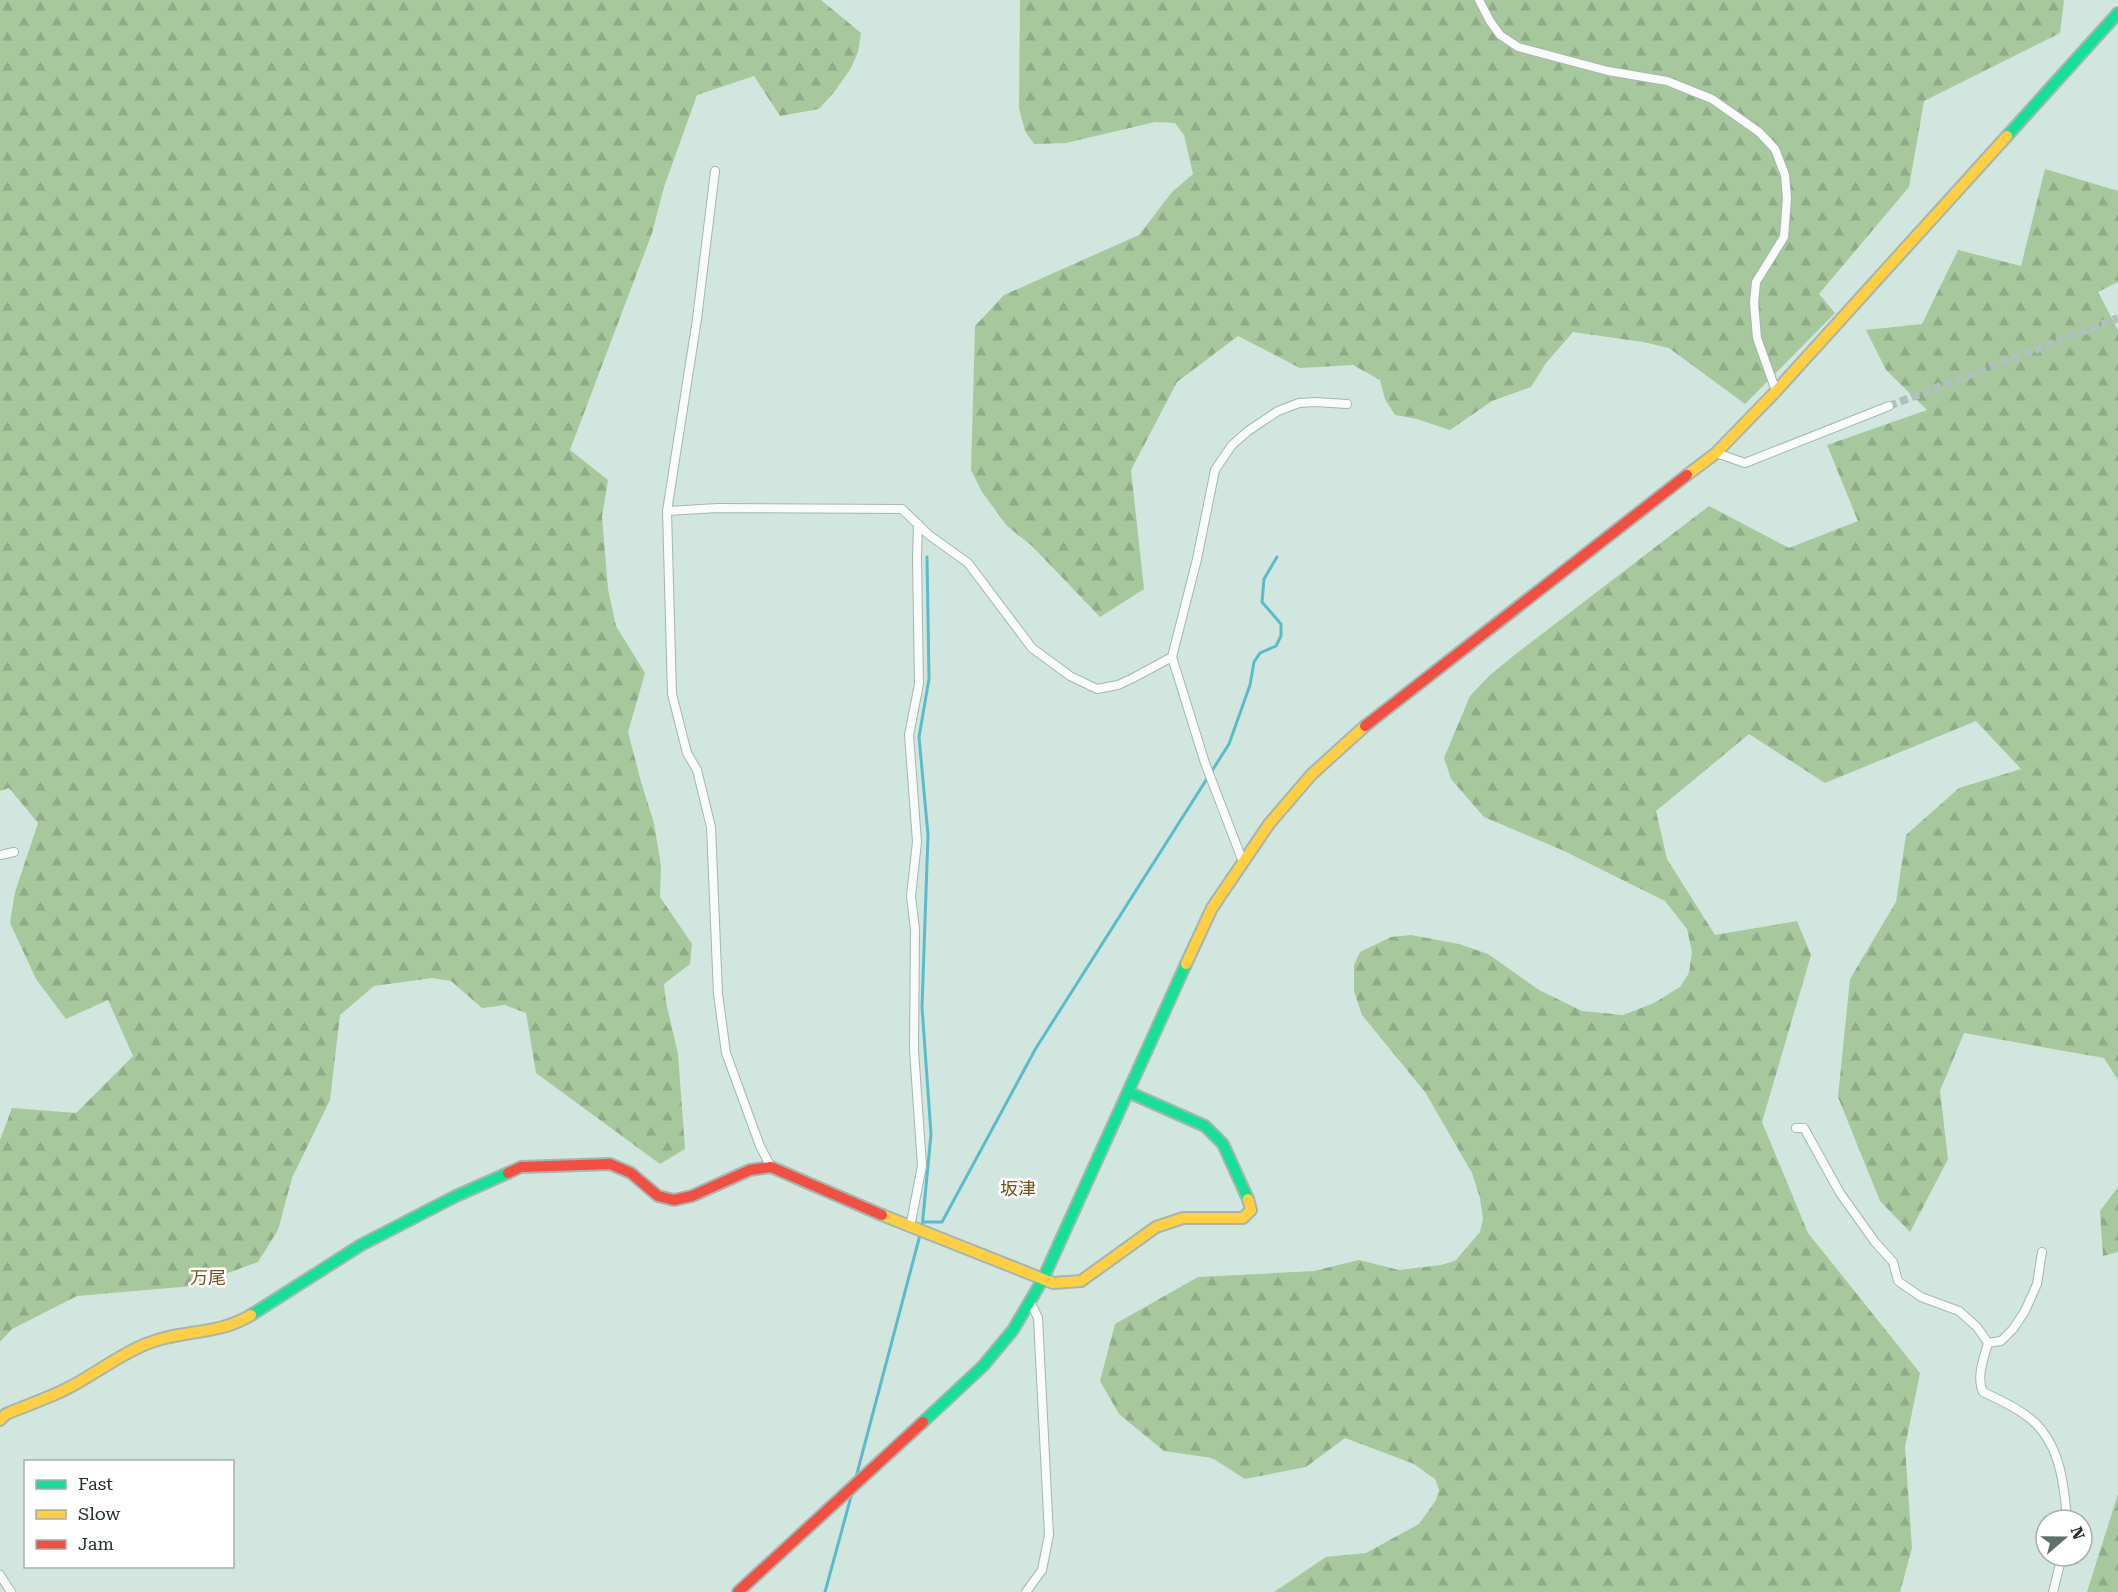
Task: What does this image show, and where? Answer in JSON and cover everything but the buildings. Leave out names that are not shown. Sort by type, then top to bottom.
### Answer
[{"type":"street","points":[[1479,0],[1500,35],[1518,47],[1608,71],[1667,81],[1712,99],[1759,132],[1775,149],[1785,175],[1787,198],[1784,237],[1756,282],[1754,303],[1757,338],[1776,391]]},
{"type":"street","points":[[738,1592],[983,1366],[1013,1330],[1042,1279],[1212,908],[1269,824],[1312,774],[1354,735],[1716,453],[1776,391],[2118,13]]},
{"type":"street","points":[[715,171],[697,319],[668,511],[672,694],[687,753],[697,770],[711,826],[718,994],[726,1053],[760,1146],[771,1167]]},
{"type":"street","points":[[1243,862],[1205,763],[1172,657],[1192,579],[1215,470],[1232,446],[1248,431],[1278,411],[1299,403],[1347,404]]},
{"type":"street","points":[[1716,453],[1745,463],[1889,406]]},
{"type":"street","points":[[668,511],[718,508],[902,509],[929,535],[968,563],[1032,648],[1070,676],[1097,689],[1118,685],[1172,657]]},
{"type":"street","points":[[912,1228],[922,1166],[914,1050],[915,930],[911,896],[917,842],[909,735],[919,684],[918,524]]},
{"type":"street","points":[[0,855],[14,852]]},
{"type":"street","points":[[0,1420],[6,1414],[68,1388],[146,1344],[178,1335],[217,1330],[241,1321],[362,1245],[456,1196],[521,1167],[609,1164],[632,1173],[658,1196],[674,1200],[692,1196],[750,1170],[771,1167],[912,1228],[1053,1283],[1081,1281],[1156,1227],[1183,1218],[1243,1218],[1251,1210],[1246,1191],[1223,1144],[1205,1126],[1128,1092]]},
{"type":"street","points":[[1796,1128],[1804,1128],[1840,1193],[1875,1242],[1893,1262],[1898,1281],[1921,1298],[1959,1311],[1977,1327],[1988,1343],[1980,1374],[1980,1386],[1983,1392],[2022,1413],[2047,1436],[2058,1460],[2065,1485],[2066,1508]]},
{"type":"street","points":[[1988,1343],[2001,1341],[2013,1329],[2025,1311],[2037,1284],[2043,1252]]},
{"type":"street","points":[[1026,1592],[1042,1570],[1049,1535],[1039,1328],[1038,1318],[1030,1301]]},
{"type":"street","points":[[2053,1592],[2059,1568]]},
{"type":"street","points":[[0,1575],[11,1592]]},
{"type":"green space","points":[[0,0],[821,0],[861,33],[858,52],[851,68],[819,109],[780,116],[754,76],[697,95],[664,187],[652,233],[570,450],[608,480],[602,517],[608,589],[616,626],[645,673],[628,732],[654,823],[661,866],[660,897],[692,944],[690,964],[664,984],[678,1054],[685,1149],[660,1164],[536,1073],[526,1013],[505,1005],[482,1008],[451,981],[432,978],[374,986],[340,1015],[330,1100],[292,1178],[278,1230],[258,1262],[192,1286],[77,1296],[12,1329],[0,1342],[0,1140],[12,1108],[76,1113],[133,1056],[108,1000],[66,1019],[36,979],[10,923],[15,892],[38,823],[9,788],[0,791]]},
{"type":"green space","points":[[1020,0],[2064,0],[2060,33],[1924,101],[1909,187],[1819,294],[1835,313],[1745,404],[1669,348],[1573,332],[1546,363],[1531,387],[1492,401],[1450,430],[1417,419],[1395,415],[1385,399],[1380,380],[1353,365],[1300,368],[1238,336],[1177,382],[1131,470],[1144,589],[1100,617],[1032,546],[1007,526],[982,492],[971,470],[975,326],[1004,295],[1139,235],[1172,192],[1193,174],[1184,135],[1175,123],[1155,122],[1066,143],[1034,144],[1025,131],[1019,108]]},
{"type":"green space","points":[[2045,169],[2118,191],[2118,282],[2098,292],[2118,330],[2118,1080],[2104,1058],[1964,1033],[1940,1091],[1948,1159],[1910,1232],[1880,1201],[1838,1097],[1850,979],[1896,902],[1906,835],[1959,788],[2021,769],[1976,721],[1825,783],[1749,734],[1656,811],[1667,859],[1715,935],[1797,921],[1811,955],[1762,1122],[1808,1233],[1920,1373],[1905,1447],[1912,1548],[1900,1592],[1274,1592],[1326,1557],[1366,1553],[1419,1524],[1436,1500],[1439,1490],[1435,1479],[1414,1464],[1345,1438],[1306,1467],[1245,1479],[1212,1458],[1164,1451],[1119,1414],[1100,1381],[1115,1324],[1198,1277],[1314,1271],[1359,1260],[1399,1270],[1441,1265],[1455,1261],[1480,1232],[1483,1219],[1480,1198],[1472,1173],[1425,1092],[1362,1015],[1354,991],[1354,965],[1360,952],[1391,937],[1411,935],[1459,944],[1488,954],[1539,990],[1582,1011],[1623,1015],[1654,1003],[1680,987],[1689,973],[1692,952],[1687,929],[1665,901],[1562,850],[1484,817],[1451,779],[1444,758],[1470,696],[1489,676],[1517,653],[1709,506],[1789,548],[1858,521],[1827,445],[1927,410],[1886,370],[1866,330],[1922,324],[1958,250],[2021,266]]},
{"type":"green space","points":[[2118,1187],[2118,1252],[2103,1256],[2100,1211]]},
{"type":"green space","points":[[2118,1494],[2118,1592],[2087,1592]]},
{"type":"waterway","points":[[922,1228],[931,1134],[922,1007],[928,835],[919,737],[929,679],[927,557]]},
{"type":"waterway","points":[[923,1222],[942,1222],[1036,1048],[1229,744],[1250,685],[1254,662],[1260,653],[1276,646],[1281,636],[1281,624],[1262,602],[1264,579],[1277,557]]},
{"type":"waterway","points":[[855,1481],[920,1235]]},
{"type":"waterway","points":[[825,1592],[852,1493]]},
{"type":"tunnel","points":[[1889,406],[2118,318]]},
{"type":"traffic: fast","points":[[2007,136],[2118,13]]},
{"type":"traffic: fast","points":[[923,1422],[983,1366],[1013,1330],[1043,1279],[1186,964]]},
{"type":"traffic: fast","points":[[1128,1092],[1205,1126],[1223,1144],[1248,1199]]},
{"type":"traffic: fast","points":[[251,1315],[361,1245],[456,1196],[508,1173]]},
{"type":"traffic: slow","points":[[1687,475],[1716,453],[1776,391],[2007,136]]},
{"type":"traffic: slow","points":[[1186,964],[1212,908],[1269,824],[1312,774],[1365,726]]},
{"type":"traffic: slow","points":[[882,1215],[1053,1283],[1081,1281],[1156,1227],[1183,1218],[1243,1218],[1251,1210],[1248,1199]]},
{"type":"traffic: slow","points":[[0,1420],[6,1414],[70,1387],[146,1344],[172,1336],[225,1326],[251,1315]]},
{"type":"traffic: jam","points":[[1365,726],[1687,475]]},
{"type":"traffic: jam","points":[[508,1173],[521,1167],[610,1164],[631,1173],[658,1196],[674,1200],[692,1196],[750,1170],[771,1167],[882,1215]]},
{"type":"traffic: jam","points":[[738,1592],[923,1422]]},
{"type":"district","name":"坂津","points":[[1018,1189]]},
{"type":"district","name":"万尾","points":[[208,1278]]}]
